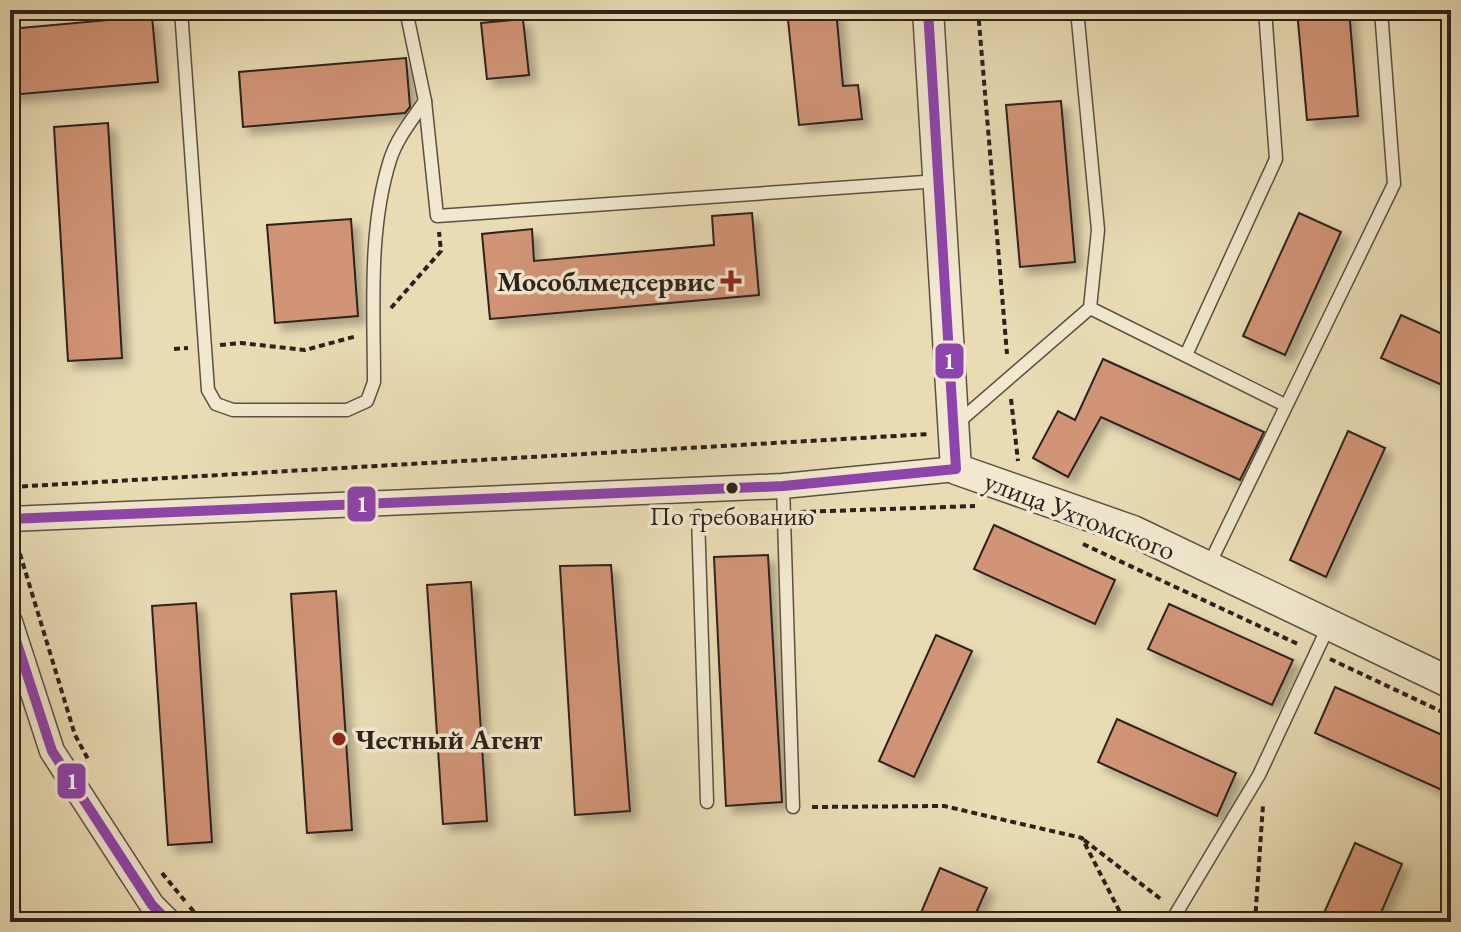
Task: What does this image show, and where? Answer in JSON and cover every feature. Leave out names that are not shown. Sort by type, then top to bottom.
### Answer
[{"type":"street","points":[[928,10],[940,181],[946,430],[956,469]]},
{"type":"street","name":"улица Ухтомского","points":[[13,529],[783,486],[956,469],[1133,531],[1451,683]]},
{"type":"street","points":[[10,622],[52,751],[152,905],[169,922]]},
{"type":"lane","points":[[181,10],[208,390],[216,404],[233,410],[347,410],[367,401],[374,382],[377,232],[383,189],[401,135],[425,101]]},
{"type":"lane","points":[[406,10],[425,101],[437,216],[940,181]]},
{"type":"lane","points":[[946,430],[1090,308],[1098,230],[1077,10]]},
{"type":"lane","points":[[1186,355],[1276,159],[1265,10]]},
{"type":"lane","points":[[1208,567],[1394,184],[1381,10]]},
{"type":"lane","points":[[1090,308],[1285,405]]},
{"type":"lane","points":[[783,486],[793,807]]},
{"type":"lane","points":[[698,516],[707,802]]},
{"type":"lane","points":[[1174,917],[1259,775],[1329,625]]},
{"type":"path","points":[[978,10],[1016,460]]},
{"type":"path","points":[[174,349],[241,343],[305,350]]},
{"type":"path","points":[[12,487],[946,430]]},
{"type":"path","points":[[698,516],[983,506]]},
{"type":"path","points":[[13,529],[75,735],[89,760]]},
{"type":"path","points":[[1071,539],[1451,716]]},
{"type":"path","points":[[1255,922],[1264,803]]},
{"type":"path","points":[[793,807],[944,806],[1082,838],[1174,917]]},
{"type":"path","points":[[1082,838],[1125,922]]},
{"type":"path","points":[[153,862],[202,922]]},
{"type":"building","points":[[787,10],[836,10],[843,86],[858,85],[862,119],[799,125]]},
{"type":"building","points":[[1297,10],[1349,10],[1358,116],[1307,120]]},
{"type":"building","points":[[152,16],[158,82],[10,95],[10,29]]},
{"type":"building","points":[[523,19],[529,75],[487,79],[481,23]]},
{"type":"building","points":[[406,58],[410,107],[405,113],[243,127],[239,72]]},
{"type":"building","points":[[1061,101],[1075,262],[1020,267],[1006,105]]},
{"type":"building","points":[[108,123],[122,358],[68,361],[54,127]]},
{"type":"building","points":[[752,213],[759,295],[490,319],[482,234],[532,229],[534,261],[714,245],[712,216]]},
{"type":"building","points":[[1299,213],[1341,232],[1285,355],[1243,336]]},
{"type":"building","points":[[351,219],[358,316],[275,323],[267,225]]},
{"type":"building","points":[[1401,315],[1451,338],[1451,389],[1381,358]]},
{"type":"building","points":[[1103,359],[1264,432],[1240,480],[1101,417],[1068,477],[1033,458],[1058,411],[1075,420]]},
{"type":"building","points":[[1348,431],[1385,448],[1326,577],[1290,560]]},
{"type":"building","points":[[994,525],[1115,580],[1095,624],[974,569]]},
{"type":"building","points":[[768,555],[782,802],[726,806],[714,557]]},
{"type":"building","points":[[611,565],[630,811],[575,815],[560,566]]},
{"type":"building","points":[[471,582],[487,821],[443,824],[427,585]]},
{"type":"building","points":[[336,591],[352,830],[307,833],[291,594]]},
{"type":"building","points":[[196,603],[212,842],[168,845],[152,606]]},
{"type":"building","points":[[1169,604],[1293,660],[1272,705],[1148,649]]},
{"type":"building","points":[[936,635],[972,651],[914,777],[879,761]]},
{"type":"building","points":[[1335,687],[1451,739],[1451,771],[1442,790],[1315,733]]},
{"type":"building","points":[[1117,719],[1236,773],[1217,816],[1098,762]]},
{"type":"building","points":[[1355,843],[1402,864],[1377,922],[1320,922]]},
{"type":"building","points":[[940,868],[987,888],[972,922],[917,922]]},
{"type":"transit line","name":"1","points":[[10,519],[783,486],[956,469],[928,10]]},
{"type":"transit line","name":"1","points":[[10,622],[52,751],[152,905],[169,922]]},
{"type":"place","name":"Мособлмедсервис","points":[[731,281]]},
{"type":"place","name":"По требованию","points":[[732,488]]},
{"type":"place","name":"Честный Агент","points":[[339,739]]}]
